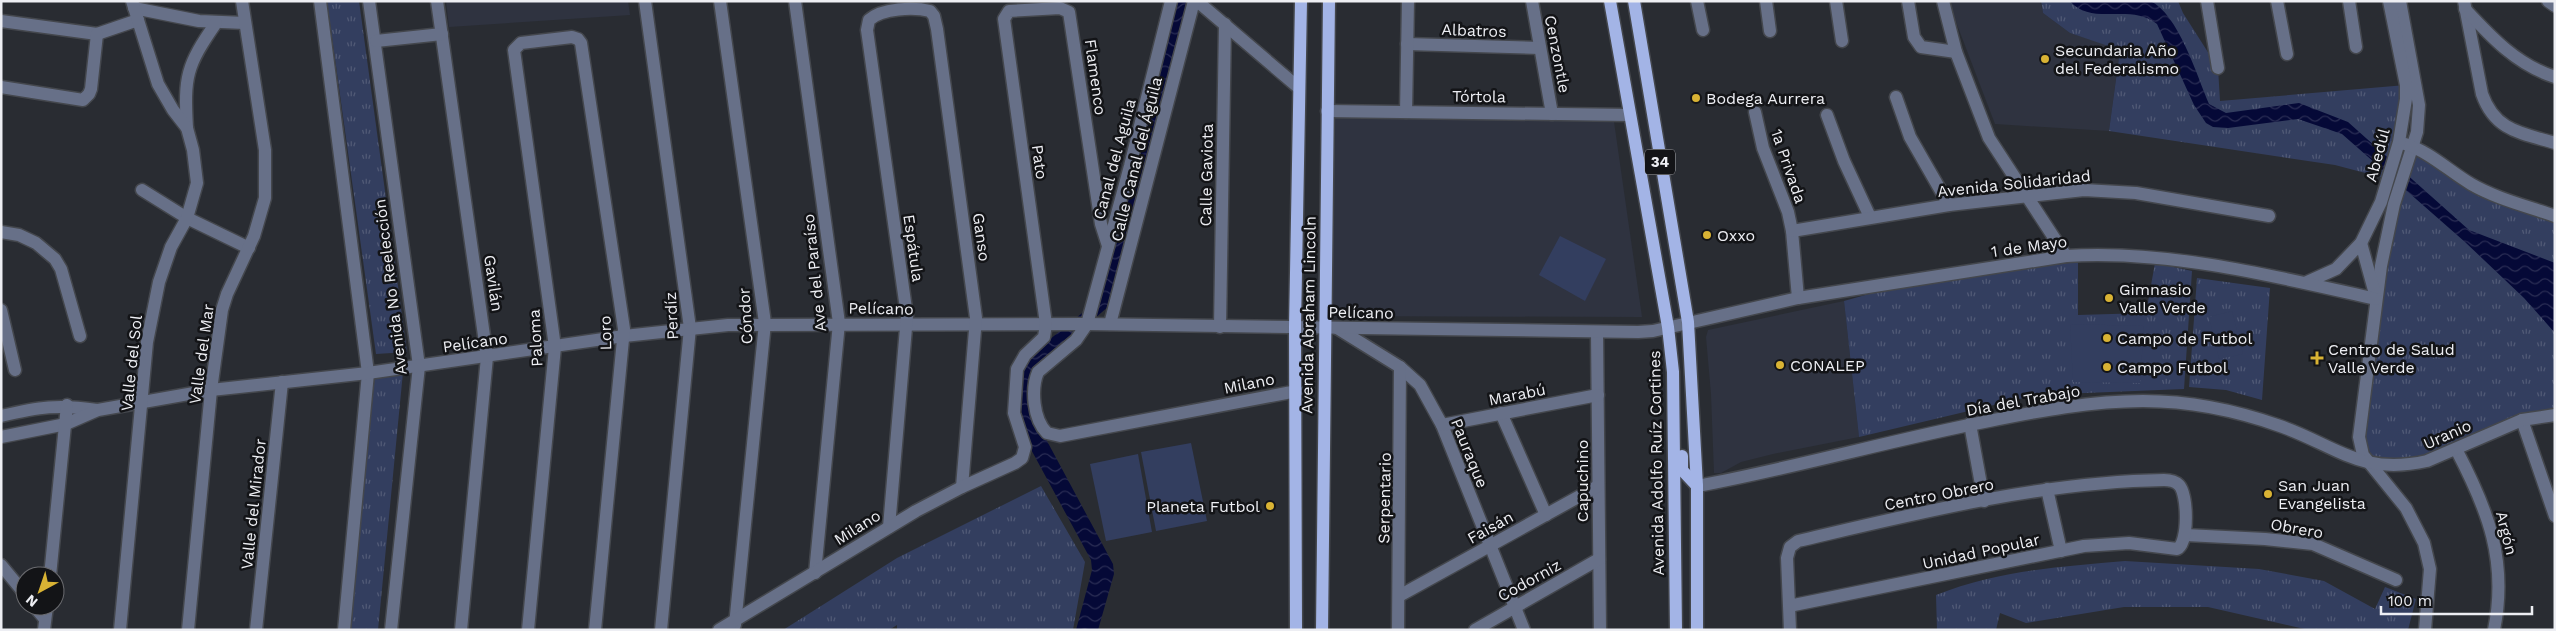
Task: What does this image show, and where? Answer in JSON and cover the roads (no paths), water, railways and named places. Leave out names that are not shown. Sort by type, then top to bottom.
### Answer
[{"type":"main road","points":[[1296,630],[1295,327],[1301,1]]},
{"type":"main road","name":"Avenida Abraham Lincoln","points":[[1322,630],[1330,327],[1327,111],[1329,1]]},
{"type":"main road","name":"Avenida Adolfo Ruíz Cortines","points":[[1610,1],[1668,327],[1674,372],[1676,630]]},
{"type":"main road","name":"34","points":[[1634,1],[1688,322],[1697,486],[1697,630]]},
{"type":"main road","points":[[1674,402],[1681,428],[1682,468],[1697,486]]},
{"type":"street","name":"Valle del Mar","points":[[188,630],[210,390],[222,310],[226,294],[249,248],[264,205],[265,150],[242,1]]},
{"type":"street","name":"Avenida No Reelección","points":[[320,1],[368,373],[344,630]]},
{"type":"street","name":"Avenida No Reelección","points":[[369,1],[419,366],[391,630]]},
{"type":"street","name":"Gavilán","points":[[437,1],[486,357],[461,630]]},
{"type":"street","name":"Perdíz","points":[[645,1],[690,328],[661,630]]},
{"type":"street","name":"Cóndor","points":[[720,1],[765,324],[736,624]]},
{"type":"street","name":"Ave del Paraíso","points":[[794,1],[839,323],[815,573]]},
{"type":"street","name":"Canal del Aguila","points":[[1087,324],[1171,1]]},
{"type":"street","name":"Calle Canal del Águila","points":[[1110,324],[1194,1]]},
{"type":"street","points":[[1198,1],[1299,88]]},
{"type":"street","points":[[1406,112],[1408,1]]},
{"type":"street","name":"Cenzontle","points":[[1532,1],[1552,114]]},
{"type":"street","points":[[1697,1],[1702,30]]},
{"type":"street","points":[[1766,1],[1770,31]]},
{"type":"street","points":[[1836,1],[1842,41]]},
{"type":"street","points":[[1908,1],[1914,37],[1921,47],[1956,52]]},
{"type":"street","points":[[1943,1],[1956,52],[1989,138],[2025,196],[2066,256]]},
{"type":"street","points":[[2207,1],[2218,68]]},
{"type":"street","points":[[2277,1],[2287,54]]},
{"type":"street","points":[[2349,1],[2356,47]]},
{"type":"street","name":"Abedúl","points":[[2305,283],[2336,269],[2361,243],[2381,202],[2399,142],[2406,100],[2406,85],[2389,1]]},
{"type":"street","name":"Abedúl","points":[[2368,464],[2362,455],[2359,437],[2376,299],[2394,204],[2417,132],[2419,105],[2400,1]]},
{"type":"street","points":[[2548,1],[2555,6]]},
{"type":"street","points":[[2465,5],[2501,45],[2523,63],[2555,77]]},
{"type":"street","points":[[2465,5],[2486,106],[2502,126],[2555,143]]},
{"type":"street","name":"Flamenco","points":[[1060,8],[1068,12],[1070,18],[1101,224],[1108,246]]},
{"type":"street","name":"Pato","points":[[1046,324],[1004,19],[1006,13],[1014,9],[1060,8]]},
{"type":"street","name":"Espátula","points":[[889,527],[908,325],[868,30],[870,20],[882,13],[912,9]]},
{"type":"street","name":"Ganso","points":[[912,9],[930,11],[934,16],[937,29],[977,325],[962,487]]},
{"type":"street","points":[[1,21],[97,34],[135,10],[216,23],[245,23]]},
{"type":"street","name":"Valle del Sol","points":[[120,630],[143,404],[147,342],[159,282],[171,247],[187,218],[197,183],[193,150],[187,128],[164,95],[135,10]]},
{"type":"street","points":[[187,128],[185,90],[191,62],[216,23]]},
{"type":"street","name":"Calle Gaviota","points":[[1220,327],[1224,24]]},
{"type":"street","points":[[1,87],[83,100],[90,94],[97,34]]},
{"type":"street","points":[[376,42],[442,34]]},
{"type":"street","name":"Paloma","points":[[528,630],[555,347],[514,50],[521,43],[578,39]]},
{"type":"street","name":"Loro","points":[[578,39],[582,43],[624,336],[595,630]]},
{"type":"street","name":"Albatros","points":[[1407,44],[1540,48]]},
{"type":"street","points":[[164,95],[185,90]]},
{"type":"street","points":[[1896,97],[1910,137],[1949,205]]},
{"type":"street","name":"Tórtola","points":[[1327,111],[1630,115]]},
{"type":"street","name":"1a Privada","points":[[1755,112],[1763,148],[1788,212],[1792,231],[1798,298]]},
{"type":"street","points":[[1827,115],[1844,161],[1870,217]]},
{"type":"street","points":[[2399,142],[2413,146],[2489,193],[2555,216]]},
{"type":"street","points":[[142,190],[187,218],[249,248]]},
{"type":"street","name":"Avenida Solidaridad","points":[[1792,231],[1949,205],[2084,190],[2111,191],[2167,198],[2269,216]]},
{"type":"street","points":[[1,232],[19,235],[36,243],[55,258],[80,336]]},
{"type":"street","points":[[2361,243],[2376,299]]},
{"type":"street","name":"1 de Mayo","points":[[1668,327],[1798,298],[2066,256],[2101,253],[2158,258],[2305,283],[2376,299]]},
{"type":"street","points":[[1,310],[15,370]]},
{"type":"street","name":"Pelícano","points":[[1,437],[66,424],[98,410],[143,404],[210,390],[368,373],[690,328],[839,323],[908,325],[1110,324],[1597,333],[1653,331],[1668,327]]},
{"type":"street","name":"Milano","points":[[718,630],[736,624],[889,527],[962,487],[1018,462],[1024,455],[1025,447],[1014,416],[1017,369],[1025,355],[1044,337],[1046,324]]},
{"type":"street","name":"Milano","points":[[1087,324],[1076,340],[1043,367],[1036,378],[1037,417],[1042,428],[1047,433],[1060,436],[1296,391]]},
{"type":"street","name":"Pauraque","points":[[1330,327],[1400,367],[1420,385],[1442,425],[1524,630]]},
{"type":"street","name":"Capuchino","points":[[1597,333],[1600,630]]},
{"type":"street","name":"Serpentario","points":[[1398,630],[1400,367]]},
{"type":"street","name":"Valle del Mirador","points":[[256,630],[282,382]]},
{"type":"street","name":"Marabú","points":[[1442,425],[1598,395]]},
{"type":"street","name":"Día del Trabajo","points":[[1697,486],[1970,424],[2028,413],[2105,403],[2180,403],[2213,407],[2248,415],[2316,440],[2351,458]]},
{"type":"street","points":[[51,566],[67,405]]},
{"type":"street","name":"Pelícano","points":[[1,416],[26,410],[67,405],[98,410]]},
{"type":"street","points":[[26,410],[30,430]]},
{"type":"street","points":[[1501,413],[1546,515]]},
{"type":"street","name":"Uranio","points":[[2351,458],[2368,464],[2412,465],[2432,459],[2522,420],[2555,415]]},
{"type":"street","points":[[2522,420],[2555,516]]},
{"type":"street","points":[[1970,424],[1984,501]]},
{"type":"street","name":"Argón","points":[[2456,449],[2475,485],[2490,522],[2497,552],[2500,582],[2494,630]]},
{"type":"street","points":[[2368,464],[2406,508],[2424,543],[2429,559],[2430,578],[2423,628]]},
{"type":"street","name":"Centro Obrero","points":[[1790,630],[1787,558],[1793,544],[1867,525],[2047,489],[2125,480],[2170,480],[2180,485],[2184,494],[2186,535]]},
{"type":"street","name":"Faisán","points":[[1399,596],[1598,486]]},
{"type":"street","points":[[2047,489],[2061,551]]},
{"type":"street","name":"Unidad Popular","points":[[1789,606],[2106,543],[2129,543],[2172,549],[2180,547],[2186,535]]},
{"type":"street","name":"Obrero","points":[[2186,535],[2291,540],[2313,544],[2396,580]]},
{"type":"street","name":"Codorniz","points":[[1475,630],[1599,559]]},
{"type":"street","points":[[1,565],[15,582]]},
{"type":"water","points":[[1171,1],[1192,1],[1109,306],[1036,369],[1032,413],[1113,564],[1114,574],[1098,630],[1076,630],[1092,570],[1091,560],[1015,420],[1025,355],[1049,340],[1097,301]]},
{"type":"water","points":[[2070,1],[2150,1],[2160,8],[2178,31],[2186,46],[2209,104],[2226,113],[2299,103],[2348,122],[2469,230],[2555,263],[2555,333],[2524,298],[2465,242],[2342,134],[2298,119],[2228,128],[2213,127],[2206,123],[2194,105],[2157,24],[2135,15],[2089,12],[2079,9]]},
{"type":"place","name":"Secundaria Año del Federalismo","points":[[2045,59]]},
{"type":"place","name":"Bodega Aurrera","points":[[1696,98]]},
{"type":"place","name":"Oxxo","points":[[1707,235]]},
{"type":"place","name":"Gimnasio Valle Verde","points":[[2109,298]]},
{"type":"place","name":"Campo de Futbol","points":[[2107,338]]},
{"type":"place","name":"Centro de Salud Valle Verde","points":[[2317,358]]},
{"type":"place","name":"CONALEP","points":[[1780,365]]},
{"type":"place","name":"Campo Futbol","points":[[2107,367]]},
{"type":"place","name":"San Juan Evangelista","points":[[2268,494]]},
{"type":"place","name":"Planeta Futbol","points":[[1270,506]]}]
